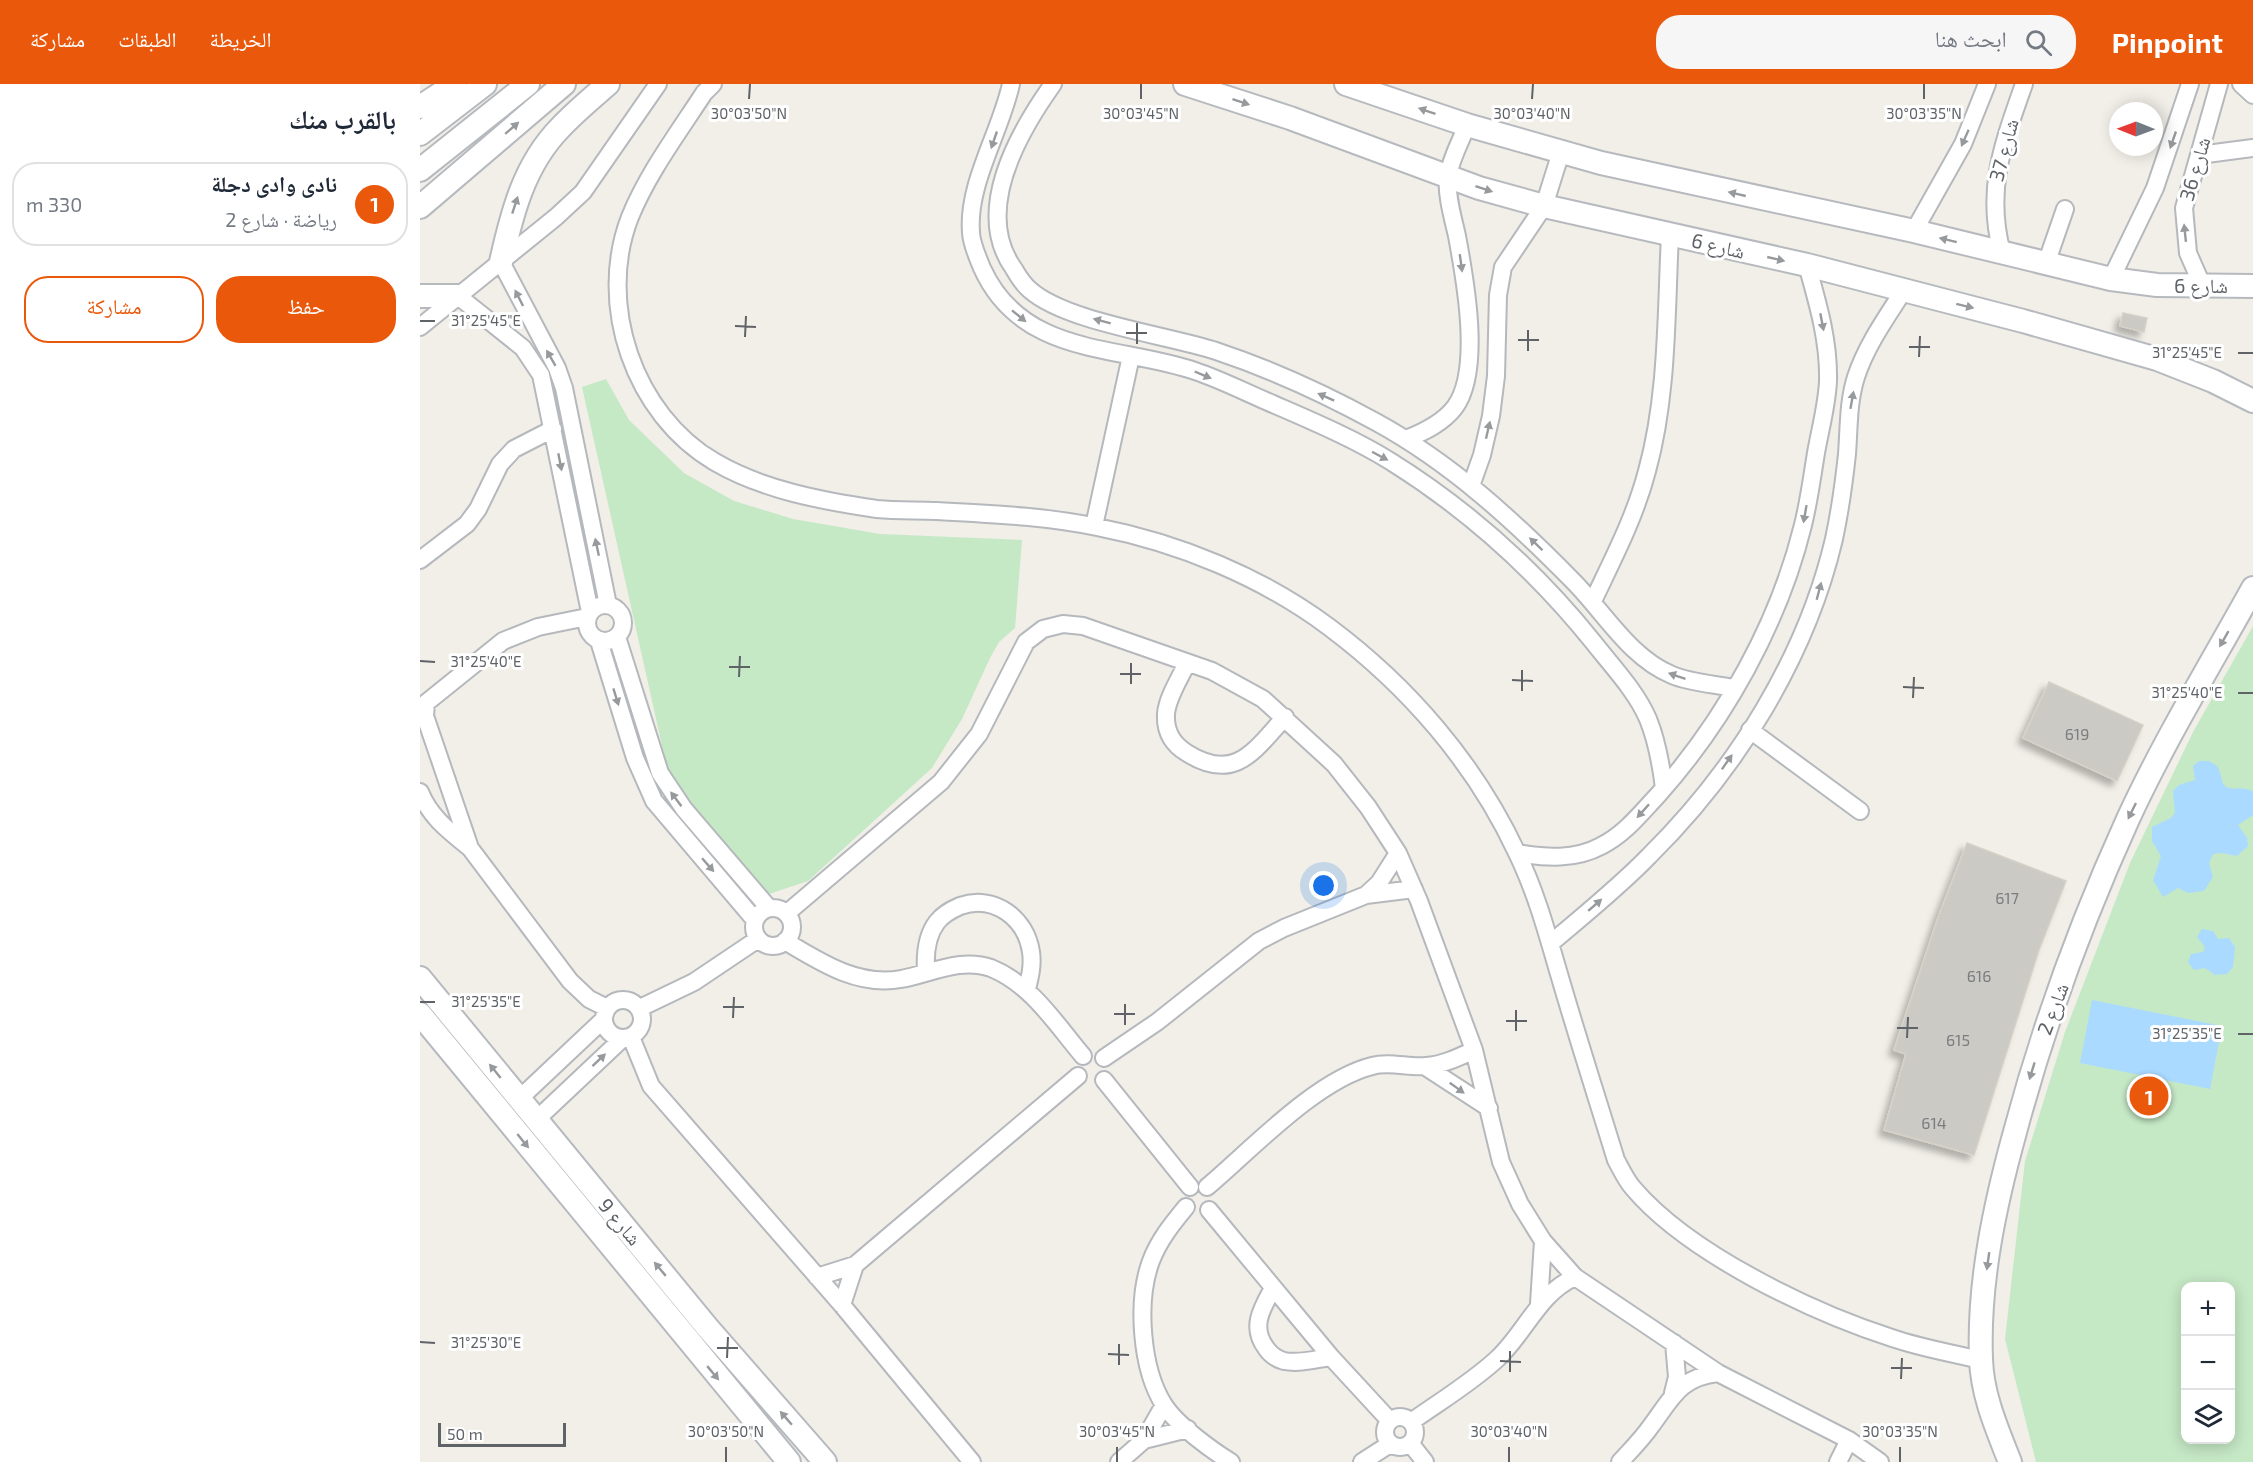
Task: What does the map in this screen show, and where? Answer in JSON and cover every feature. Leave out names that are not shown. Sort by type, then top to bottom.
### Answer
[{"type":"street","points":[[420,107],[455,84]]},
{"type":"street","points":[[420,134],[485,84]]},
{"type":"street","points":[[420,170],[528,84]]},
{"type":"street","points":[[420,207],[564,84]]},
{"type":"street","points":[[608,84],[560,127],[539,154],[517,199],[501,262],[557,368],[564,388],[608,605]]},
{"type":"street","points":[[420,327],[583,192],[658,84]]},
{"type":"street","points":[[713,84],[704,93],[645,185],[628,221],[620,259],[618,298],[623,337],[636,374],[662,415],[682,437],[713,461],[748,478],[814,498],[883,509],[1043,519],[1094,526],[1159,542],[1204,558],[1284,597],[1327,625],[1401,689],[1438,729],[1476,781],[1517,853],[1551,943],[1616,1160],[1632,1186],[1667,1221],[1709,1252],[1795,1299],[1892,1339],[1981,1359]]},
{"type":"street","points":[[1011,84],[974,197],[970,233],[982,269],[1001,299],[1020,319],[1062,340],[1195,371],[1315,423],[1388,460],[1482,529],[1546,588],[1623,679],[1646,716],[1658,746],[1664,788]]},
{"type":"street","points":[[1053,84],[1011,154],[1000,200],[997,229],[1011,266],[1030,290],[1053,303],[1096,320],[1216,351],[1334,400],[1406,439],[1499,509],[1593,601],[1637,653],[1671,675],[1734,688]]},
{"type":"street","name":"شارع 6","points":[[1185,84],[1290,118],[1448,176],[1544,206],[1904,290],[2157,359],[2213,381],[2253,401]]},
{"type":"street","name":"شارع 6","points":[[1346,84],[1467,125],[1561,152],[1790,206],[1914,231],[2111,279],[2203,287],[2253,286]]},
{"type":"street","name":"شارع 37","points":[[1914,231],[1958,154],[1987,84]]},
{"type":"street","name":"شارع 37","points":[[2002,253],[1995,220],[1994,186],[1998,161],[2024,84]]},
{"type":"street","name":"شارع 36","points":[[2111,279],[2155,188],[2190,84]]},
{"type":"street","name":"شارع 36","points":[[2203,287],[2187,253],[2184,230],[2188,186],[2219,84]]},
{"type":"street","points":[[2241,84],[2253,95]]},
{"type":"street","points":[[1406,439],[1426,431],[1455,407],[1463,391],[1467,370],[1468,323],[1448,176],[1467,125]]},
{"type":"street","points":[[2199,155],[2253,148]]},
{"type":"street","points":[[1471,486],[1482,455],[1491,416],[1496,376],[1498,295],[1503,267],[1544,206],[1561,152]]},
{"type":"street","points":[[2046,264],[2065,209]]},
{"type":"street","points":[[1593,601],[1632,519],[1653,446],[1663,382],[1670,235]]},
{"type":"street","points":[[1517,853],[1545,858],[1564,857],[1600,847],[1624,833],[1664,788],[1715,721],[1751,659],[1781,593],[1803,525],[1828,383],[1827,346],[1807,266]]},
{"type":"street","points":[[1551,943],[1649,857],[1700,801],[1750,730],[1783,676],[1815,607],[1839,510],[1850,402],[1856,378],[1863,358],[1904,290]]},
{"type":"street","points":[[420,296],[458,296],[523,348],[533,360],[546,392],[589,614],[588,631],[599,641],[635,758],[648,790],[669,820],[754,919],[754,933],[758,939],[771,946],[785,942],[824,965],[849,975],[875,980],[900,979],[926,971],[968,964],[989,968],[1027,989],[1083,1056]]},
{"type":"street","points":[[1094,526],[1131,356]]},
{"type":"street","points":[[420,560],[467,524],[478,508],[500,464],[514,449],[553,429]]},
{"type":"street","name":"شارع 2","points":[[2010,1462],[1987,1402],[1981,1359],[1984,1293],[1994,1220],[2006,1164],[2043,1036],[2128,820],[2167,742],[2253,588]]},
{"type":"street","points":[[470,848],[428,730],[423,707],[503,641],[538,627],[589,614],[595,607],[608,605],[615,607],[622,618],[623,625],[617,637],[599,641]]},
{"type":"street","points":[[787,913],[942,782],[979,734],[1026,642],[1043,629],[1063,624],[1083,626],[1212,671],[1239,684],[1263,699],[1285,717],[1334,765],[1368,807],[1398,853],[1414,889],[1474,1050],[1501,1162],[1520,1204],[1543,1241],[1575,1277],[1718,1373],[1849,1440],[1880,1462]]},
{"type":"street","points":[[617,637],[660,773],[684,809],[768,907],[782,909],[787,913],[792,927],[785,942]]},
{"type":"street","points":[[1186,663],[1166,712],[1168,733],[1179,748],[1199,761],[1219,767],[1235,764],[1253,753],[1285,717]]},
{"type":"street","points":[[1750,730],[1860,811]]},
{"type":"street","points":[[420,792],[426,807],[441,825],[470,848],[570,981],[605,1014],[606,1029],[613,1036],[626,1038]]},
{"type":"street","points":[[1366,896],[1379,883],[1398,853]]},
{"type":"street","points":[[1104,1058],[1157,1022],[1259,941],[1284,928],[1366,896],[1414,889]]},
{"type":"street","points":[[926,971],[928,944],[936,922],[948,911],[968,903],[990,904],[1011,913],[1024,931],[1031,951],[1032,967],[1027,989]]},
{"type":"street","points":[[754,919],[768,907]]},
{"type":"street","points":[[640,1008],[694,982],[758,939]]},
{"type":"street","name":"شارع 9","points":[[420,978],[707,1326],[825,1462]]},
{"type":"street","points":[[519,1099],[619,1000],[627,1000],[640,1008]]},
{"type":"street","points":[[536,1120],[642,1025],[640,1008]]},
{"type":"street","name":"شارع 9","points":[[420,1014],[687,1342],[789,1462]]},
{"type":"street","points":[[626,1038],[651,1086],[842,1305],[972,1462]]},
{"type":"street","points":[[1104,1080],[1198,1187],[1214,1198],[1209,1210],[1197,1214],[1186,1207],[1184,1196],[1198,1187],[1310,1098],[1372,1065],[1426,1067],[1446,1062],[1474,1050]]},
{"type":"street","points":[[1098,1053],[1108,1065],[1104,1080],[1090,1085],[1082,1082],[1078,1076],[1078,1061],[1083,1056],[1098,1053]]},
{"type":"street","points":[[1426,1067],[1474,1101],[1489,1108]]},
{"type":"street","points":[[817,1277],[855,1265],[1078,1076]]},
{"type":"street","points":[[1186,1207],[1163,1236],[1150,1263],[1142,1324],[1146,1354],[1164,1405],[1188,1429],[1230,1462]]},
{"type":"street","points":[[1209,1210],[1331,1357],[1390,1421]]},
{"type":"street","points":[[1539,1305],[1543,1241]]},
{"type":"street","points":[[842,1305],[855,1265]]},
{"type":"street","points":[[1411,1422],[1495,1361],[1527,1325],[1539,1305],[1561,1283],[1575,1277]]},
{"type":"street","points":[[1273,1288],[1260,1311],[1257,1326],[1260,1341],[1269,1353],[1282,1360],[1297,1362],[1331,1357]]},
{"type":"street","points":[[687,1342],[707,1326]]},
{"type":"street","points":[[1620,1462],[1650,1428],[1673,1393],[1677,1377],[1674,1343]]},
{"type":"street","points":[[1673,1393],[1702,1374],[1718,1373]]},
{"type":"street","points":[[1119,1462],[1144,1440],[1164,1405]]},
{"type":"street","points":[[1362,1462],[1390,1444],[1400,1447],[1410,1443],[1414,1433],[1411,1422],[1401,1417],[1390,1421],[1385,1432],[1390,1444]]},
{"type":"street","points":[[1144,1440],[1188,1429]]},
{"type":"street","points":[[1838,1462],[1849,1440]]},
{"type":"street","points":[[1410,1443],[1425,1462]]},
{"type":"green space","points":[[606,379],[629,420],[684,473],[734,501],[793,519],[880,534],[1022,540],[1015,628],[999,642],[962,719],[932,768],[808,881],[769,894],[669,777],[582,387]]},
{"type":"green space","points":[[2253,626],[2253,1462],[2036,1462],[2005,1339],[2025,1161],[2065,1032],[2130,863],[2193,732]]},
{"type":"water","points":[[2199,761],[2209,761],[2217,766],[2223,783],[2227,787],[2253,792],[2253,815],[2238,825],[2247,838],[2248,846],[2237,856],[2213,854],[2209,863],[2213,877],[2204,891],[2188,893],[2178,888],[2163,897],[2153,880],[2161,856],[2152,841],[2152,827],[2171,818],[2175,813],[2173,791],[2179,785],[2195,780],[2193,766]]},
{"type":"water","points":[[2202,929],[2213,931],[2218,939],[2229,938],[2235,947],[2233,967],[2227,974],[2215,975],[2205,968],[2194,970],[2188,962],[2191,954],[2203,952],[2205,947],[2197,937]]},
{"type":"water","points":[[2092,1000],[2222,1026],[2210,1089],[2080,1063]]},
{"type":"building","points":[[2123,313],[2147,318],[2144,332],[2120,326]]},
{"type":"building","points":[[2049,682],[2143,725],[2117,781],[2023,738]]},
{"type":"building","points":[[1967,843],[2066,881],[2039,950],[1974,1155],[1884,1130],[1906,1054],[1894,1050],[1939,915]]},
{"type":"place","name":"نادى وادى دجلة","points":[[2149,1096]]}]
